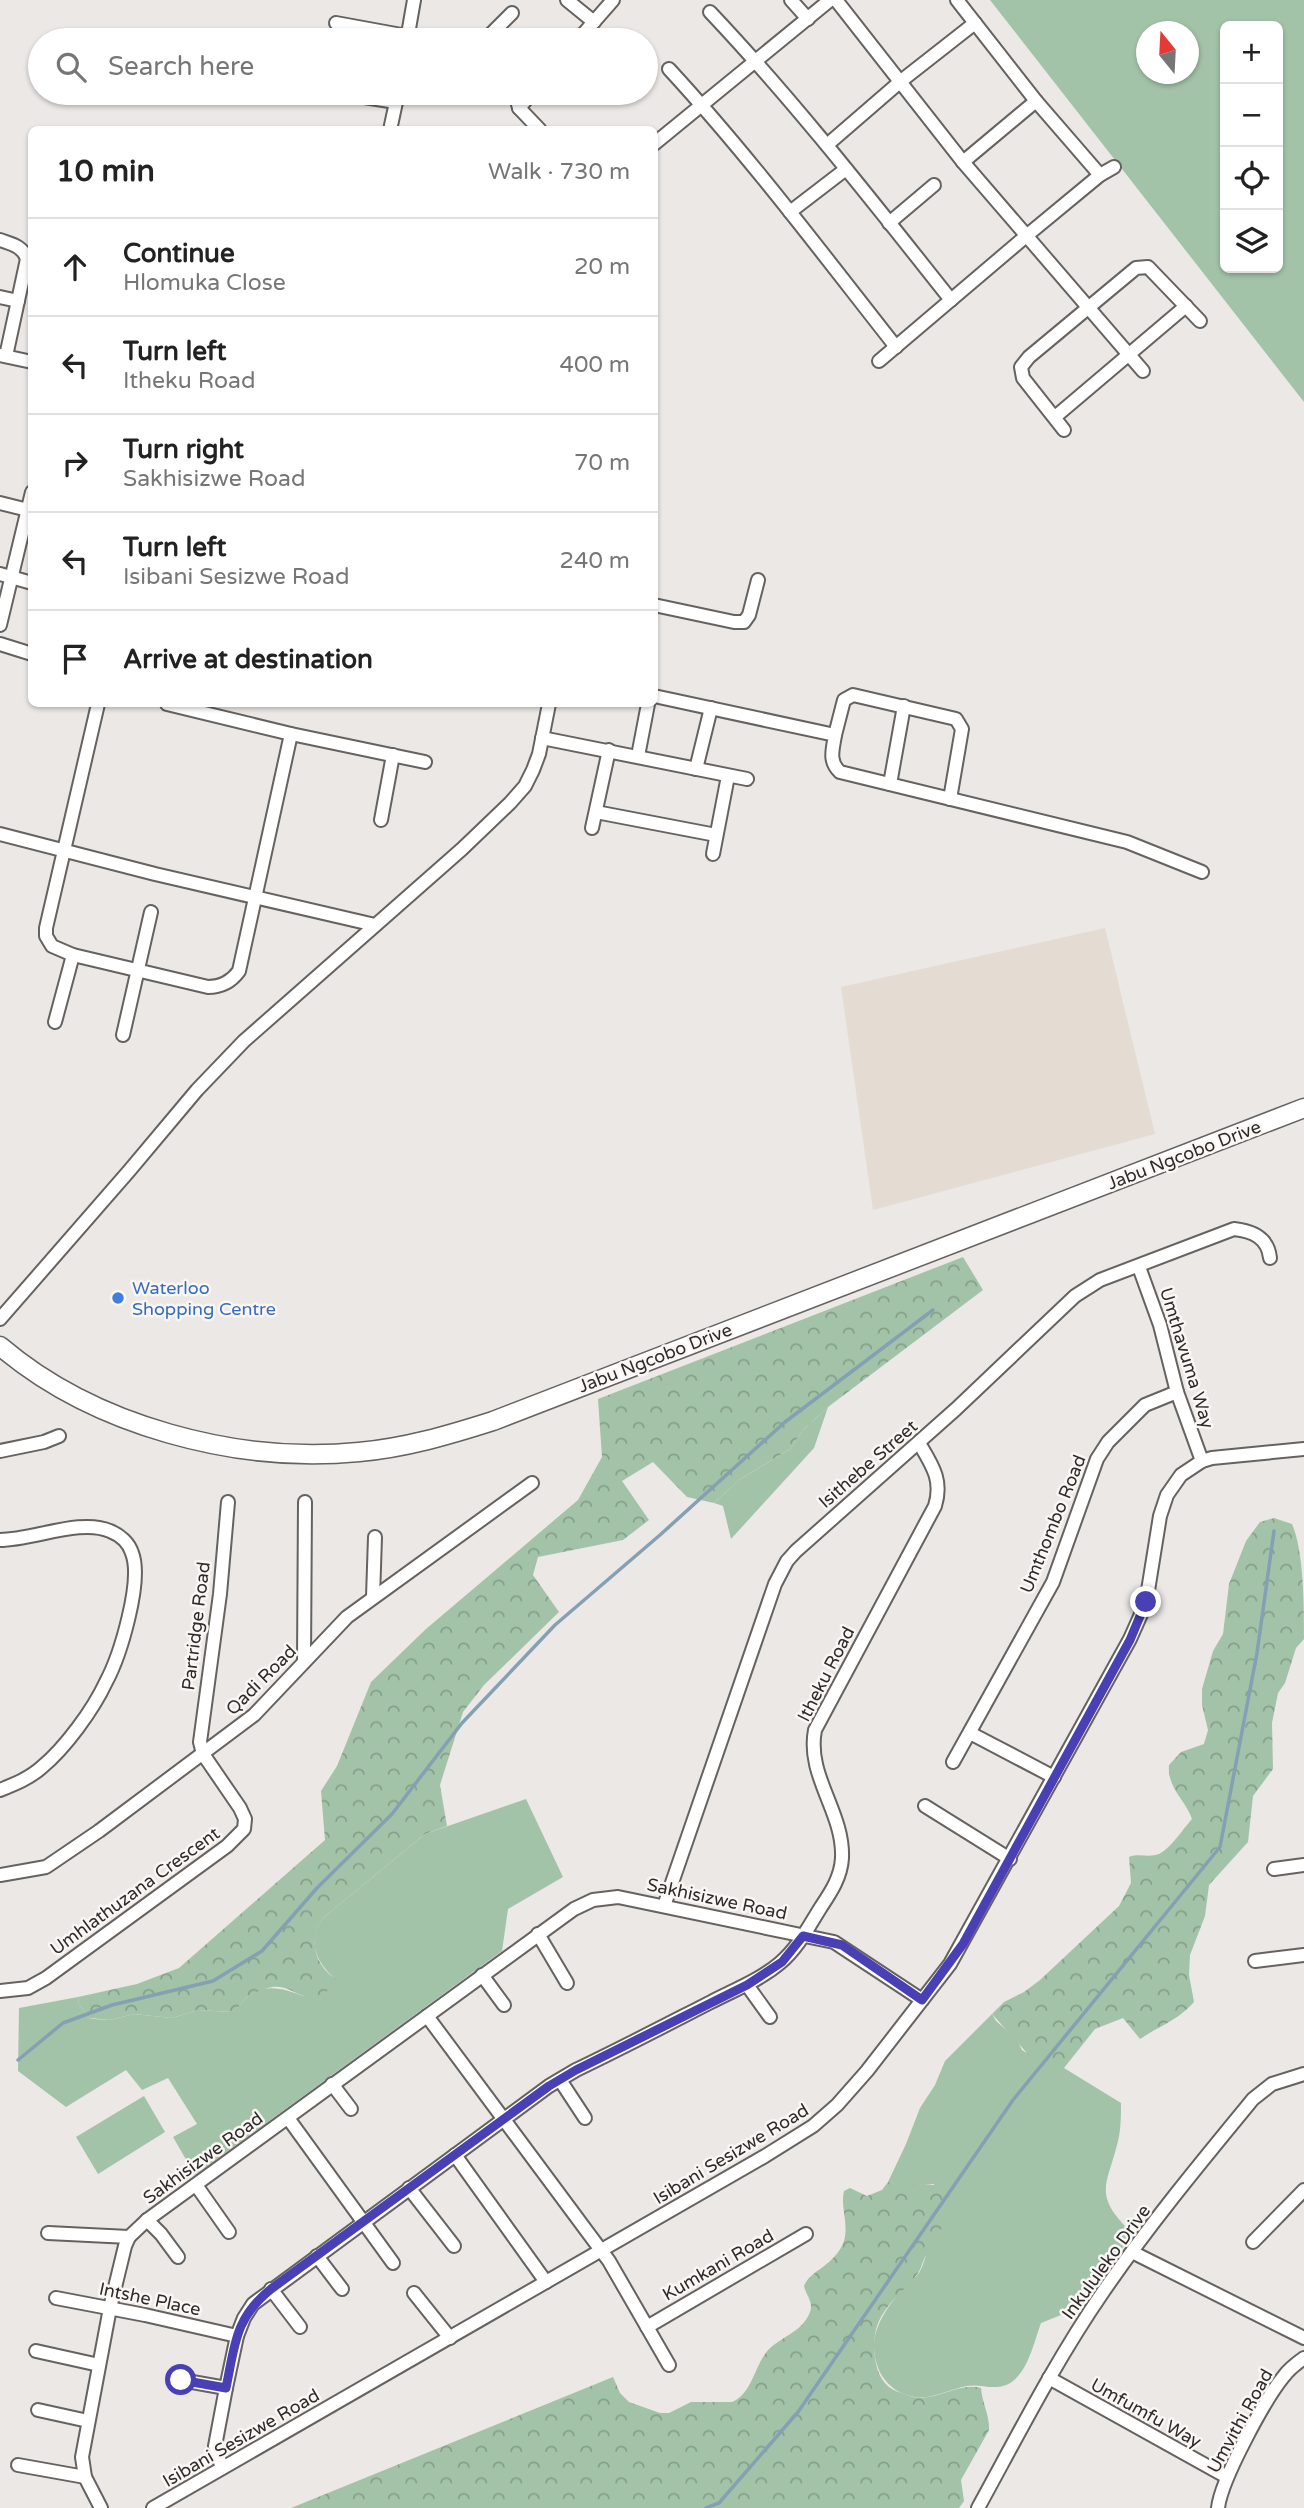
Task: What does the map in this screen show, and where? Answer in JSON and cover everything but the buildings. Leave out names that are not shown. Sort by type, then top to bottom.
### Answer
[{"type":"main road","name":"Jabu Ngcobo Drive","points":[[0,1346],[42,1376],[87,1401],[157,1430],[197,1441],[237,1449],[315,1455],[403,1446],[447,1436],[493,1421],[1304,1108]]},
{"type":"street","points":[[409,28],[414,0]]},
{"type":"street","points":[[567,0],[594,22]]},
{"type":"street","points":[[589,28],[612,0]]},
{"type":"street","points":[[791,0],[808,19]]},
{"type":"street","points":[[658,142],[830,0]]},
{"type":"street","points":[[836,0],[1025,237],[1143,371]]},
{"type":"street","points":[[957,0],[1035,101],[1100,175]]},
{"type":"street","points":[[710,12],[756,61],[827,145],[951,300]]},
{"type":"street","points":[[497,28],[512,13]]},
{"type":"street","points":[[336,23],[360,28]]},
{"type":"street","points":[[827,145],[901,81],[975,23]]},
{"type":"street","points":[[669,69],[790,212],[896,347]]},
{"type":"street","points":[[963,162],[1035,101]]},
{"type":"street","points":[[391,126],[395,105]]},
{"type":"street","points":[[518,105],[536,126]]},
{"type":"street","points":[[879,361],[1100,175],[1114,167]]},
{"type":"street","points":[[790,212],[846,169]]},
{"type":"street","points":[[890,223],[934,185]]},
{"type":"street","points":[[0,240],[16,245],[26,254],[27,259],[3,356],[28,361]]},
{"type":"street","points":[[1064,430],[1023,378],[1021,367],[1086,308],[1140,266],[1148,267],[1200,321]]},
{"type":"street","points":[[0,297],[18,301]]},
{"type":"street","points":[[1055,417],[1186,306]]},
{"type":"street","points":[[0,503],[28,510]]},
{"type":"street","points":[[0,625],[6,575],[28,513]]},
{"type":"street","points":[[6,575],[28,582]]},
{"type":"street","points":[[658,606],[744,622],[750,615],[758,580]]},
{"type":"street","points":[[0,644],[28,653]]},
{"type":"street","points":[[950,799],[961,724],[953,717],[857,694],[850,695],[843,704],[831,757],[840,772],[890,784],[950,799],[1126,842],[1202,872]]},
{"type":"street","points":[[658,697],[835,735]]},
{"type":"street","points":[[890,784],[904,706]]},
{"type":"street","points":[[97,707],[46,936],[52,946],[73,955],[208,987],[218,987],[226,983],[239,971],[291,734]]},
{"type":"street","points":[[179,707],[425,762]]},
{"type":"street","points":[[0,1319],[197,1090],[234,1051],[510,803],[525,786],[533,770],[548,707]]},
{"type":"street","points":[[638,756],[647,707]]},
{"type":"street","points":[[696,769],[711,708]]},
{"type":"street","points":[[542,738],[747,779]]},
{"type":"street","points":[[592,828],[609,750]]},
{"type":"street","points":[[381,820],[394,755]]},
{"type":"street","points":[[713,854],[728,776]]},
{"type":"street","points":[[596,812],[716,835]]},
{"type":"street","points":[[0,834],[375,925]]},
{"type":"street","points":[[123,1035],[151,912]]},
{"type":"street","points":[[55,1022],[73,955]]},
{"type":"street","name":"Isithebe Street","points":[[664,1906],[787,1561],[806,1541],[919,1443],[1075,1296],[1100,1280],[1234,1229],[1249,1231],[1261,1238],[1267,1245],[1270,1258]]},
{"type":"street","name":"Umthavuma Way","points":[[1139,1267],[1160,1325],[1177,1392],[1202,1461]]},
{"type":"street","name":"Umthombo Road","points":[[953,1762],[1053,1582],[1097,1460],[1108,1442],[1145,1405],[1177,1392]]},
{"type":"street","points":[[0,1451],[44,1442],[59,1436]]},
{"type":"street","name":"Itheku Road","points":[[222,2468],[215,2446],[237,2336],[249,2309],[271,2289],[560,2080],[747,1985],[782,1962],[803,1936],[831,1893],[842,1860],[840,1831],[814,1760],[815,1730],[935,1506],[939,1494],[937,1475],[919,1443]]},
{"type":"street","points":[[1202,1461],[1304,1449]]},
{"type":"street","name":"Isibani Sesizwe Road","points":[[153,2508],[600,2252],[820,2121],[851,2090],[963,1944],[1140,1619],[1148,1593],[1160,1516],[1167,1495],[1181,1475],[1202,1461]]},
{"type":"street","name":"Qadi Road","points":[[0,1875],[36,1870],[53,1863],[203,1754],[254,1715],[339,1624],[532,1483]]},
{"type":"street","name":"Partridge Road","points":[[203,1754],[201,1731],[220,1594],[228,1502]]},
{"type":"street","points":[[304,1662],[305,1502]]},
{"type":"street","points":[[0,1540],[75,1528],[102,1528],[117,1534],[128,1546],[133,1553],[135,1573],[120,1647],[97,1699],[43,1766],[23,1780],[0,1790]]},
{"type":"street","points":[[373,1597],[375,1537]]},
{"type":"street","points":[[970,1733],[1054,1777]]},
{"type":"street","name":"Umhlathuzana Crescent","points":[[0,1991],[17,1991],[37,1984],[241,1834],[245,1825],[243,1813],[203,1754]]},
{"type":"street","points":[[925,1806],[1010,1859]]},
{"type":"street","points":[[0,1863],[0,1884]]},
{"type":"street","points":[[1274,1868],[1304,1865]]},
{"type":"street","name":"Sakhisizwe Road","points":[[129,2237],[147,2220],[538,1934],[575,1909],[601,1898],[618,1897],[842,1945],[922,2000]]},
{"type":"street","points":[[538,1934],[567,1983]]},
{"type":"street","points":[[1255,1961],[1304,1955]]},
{"type":"street","points":[[482,1975],[504,2005]]},
{"type":"street","points":[[747,1985],[770,2017]]},
{"type":"street","points":[[427,2016],[614,2269],[669,2365]]},
{"type":"street","name":"Inkululeko Drive","points":[[978,2508],[1049,2378],[1102,2292],[1132,2252],[1254,2099],[1272,2084],[1304,2074]]},
{"type":"street","points":[[560,2080],[585,2118]]},
{"type":"street","points":[[332,2084],[351,2109]]},
{"type":"street","points":[[288,2118],[393,2263]]},
{"type":"street","points":[[455,2155],[546,2282]]},
{"type":"street","points":[[196,2185],[229,2232]]},
{"type":"street","points":[[409,2188],[454,2246]]},
{"type":"street","points":[[1253,2242],[1301,2199]]},
{"type":"street","name":"Sakhisizwe Road","points":[[147,2220],[178,2257]]},
{"type":"street","points":[[48,2234],[129,2237],[110,2308],[82,2457],[85,2477],[101,2508]]},
{"type":"street","name":"Kumkani Road","points":[[647,2327],[806,2234]]},
{"type":"street","points":[[1132,2252],[1304,2338]]},
{"type":"street","points":[[317,2256],[342,2290]]},
{"type":"street","points":[[271,2289],[300,2327]]},
{"type":"street","points":[[414,2292],[450,2337]]},
{"type":"street","name":"Intshe Place","points":[[56,2298],[237,2336]]},
{"type":"street","points":[[36,2351],[99,2365]]},
{"type":"street","name":"Umvithi Road","points":[[1218,2508],[1221,2490],[1227,2477],[1272,2393],[1284,2375],[1304,2358]]},
{"type":"street","name":"Umfumfu Way","points":[[1049,2378],[1227,2477]]},
{"type":"street","points":[[181,2380],[226,2388]]},
{"type":"street","points":[[38,2410],[88,2421]]},
{"type":"street","points":[[18,2466],[85,2477]]},
{"type":"shaded area","points":[[1105,928],[1155,1134],[873,1210],[841,987]]},
{"type":"green space","points":[[990,0],[1304,0],[1304,402]]},
{"type":"green space","points":[[963,1257],[983,1290],[828,1407],[804,1429],[790,1449],[739,1480],[714,1503],[687,1497],[653,1462],[622,1481],[649,1520],[623,1540],[538,1557],[533,1575],[559,1612],[484,1685],[463,1712],[440,1785],[447,1826],[425,1834],[323,1918],[315,1936],[316,1953],[324,1968],[339,1981],[327,1991],[308,1997],[278,1987],[268,1988],[249,1996],[231,2012],[198,2010],[172,2018],[134,2014],[110,2020],[89,2018],[79,2004],[78,1997],[137,1984],[179,1968],[325,1840],[321,1791],[337,1766],[371,1682],[426,1629],[578,1500],[602,1457],[598,1399]]},
{"type":"green space","points":[[828,1407],[814,1448],[731,1539],[723,1506],[714,1503],[739,1480],[790,1449],[804,1429]]},
{"type":"green space","points":[[1274,1518],[1292,1524],[1296,1536],[1302,1579],[1304,1639],[1296,1648],[1285,1683],[1278,1693],[1272,1723],[1273,1769],[1253,1796],[1248,1842],[1209,1885],[1205,1916],[1190,1955],[1189,1975],[1194,2002],[1175,2018],[1140,2039],[1123,2018],[1095,2029],[1064,2068],[1051,2068],[1035,2062],[992,2014],[1004,2002],[1040,1980],[1119,1906],[1131,1883],[1129,1857],[1159,1854],[1192,1819],[1171,1780],[1169,1765],[1181,1752],[1204,1744],[1208,1730],[1202,1705],[1202,1689],[1213,1651],[1223,1634],[1229,1584],[1246,1541],[1260,1522]]},
{"type":"green space","points":[[526,1799],[563,1877],[508,1909],[502,1951],[195,2175],[173,2137],[197,2124],[168,2078],[142,2090],[126,2070],[66,2107],[18,2071],[19,2008],[78,1997],[79,2004],[89,2018],[110,2020],[134,2014],[172,2018],[198,2010],[231,2012],[248,1996],[269,1988],[303,1996],[333,1977],[322,1964],[315,1949],[315,1934],[323,1918],[425,1834]]},
{"type":"green space","points":[[992,2014],[996,2021],[1016,2038],[1022,2050],[1051,2068],[1064,2068],[1121,2103],[1119,2136],[1106,2188],[1110,2207],[1129,2230],[1129,2240],[1066,2313],[1041,2323],[1027,2362],[1013,2381],[996,2387],[972,2385],[921,2398],[905,2395],[890,2385],[879,2371],[874,2343],[884,2313],[919,2273],[923,2264],[929,2242],[934,2184],[905,2185],[888,2182],[920,2108],[935,2085],[945,2061]]},
{"type":"green space","points":[[144,2096],[165,2132],[98,2174],[76,2137]]},
{"type":"green space","points":[[888,2182],[949,2188],[949,2207],[943,2224],[918,2274],[882,2314],[876,2328],[874,2346],[876,2365],[883,2381],[901,2393],[922,2398],[964,2388],[981,2388],[989,2430],[961,2480],[964,2501],[959,2508],[291,2508],[613,2377],[620,2393],[629,2402],[660,2413],[669,2413],[691,2402],[732,2402],[745,2392],[769,2349],[798,2329],[807,2319],[811,2305],[804,2286],[807,2280],[835,2256],[844,2241],[844,2191],[850,2188],[867,2196],[882,2190]]},
{"type":"waterway","points":[[18,2060],[63,2023],[112,2005],[213,1981],[262,1951],[317,1888],[392,1814],[462,1723],[555,1625],[785,1422],[933,1310]]},
{"type":"waterway","points":[[706,2508],[719,2503],[798,2412],[1013,2100],[1220,1847],[1257,1653],[1274,1531]]},
{"type":"place","name":"Waterloo Shopping Centre","points":[[118,1298]]},
{"type":"route","points":[[181,2380],[226,2388],[241,2324],[249,2309],[271,2289],[549,2086],[747,1985],[782,1962],[803,1936],[842,1945],[922,2000],[963,1944],[1130,1640],[1146,1602]]}]
